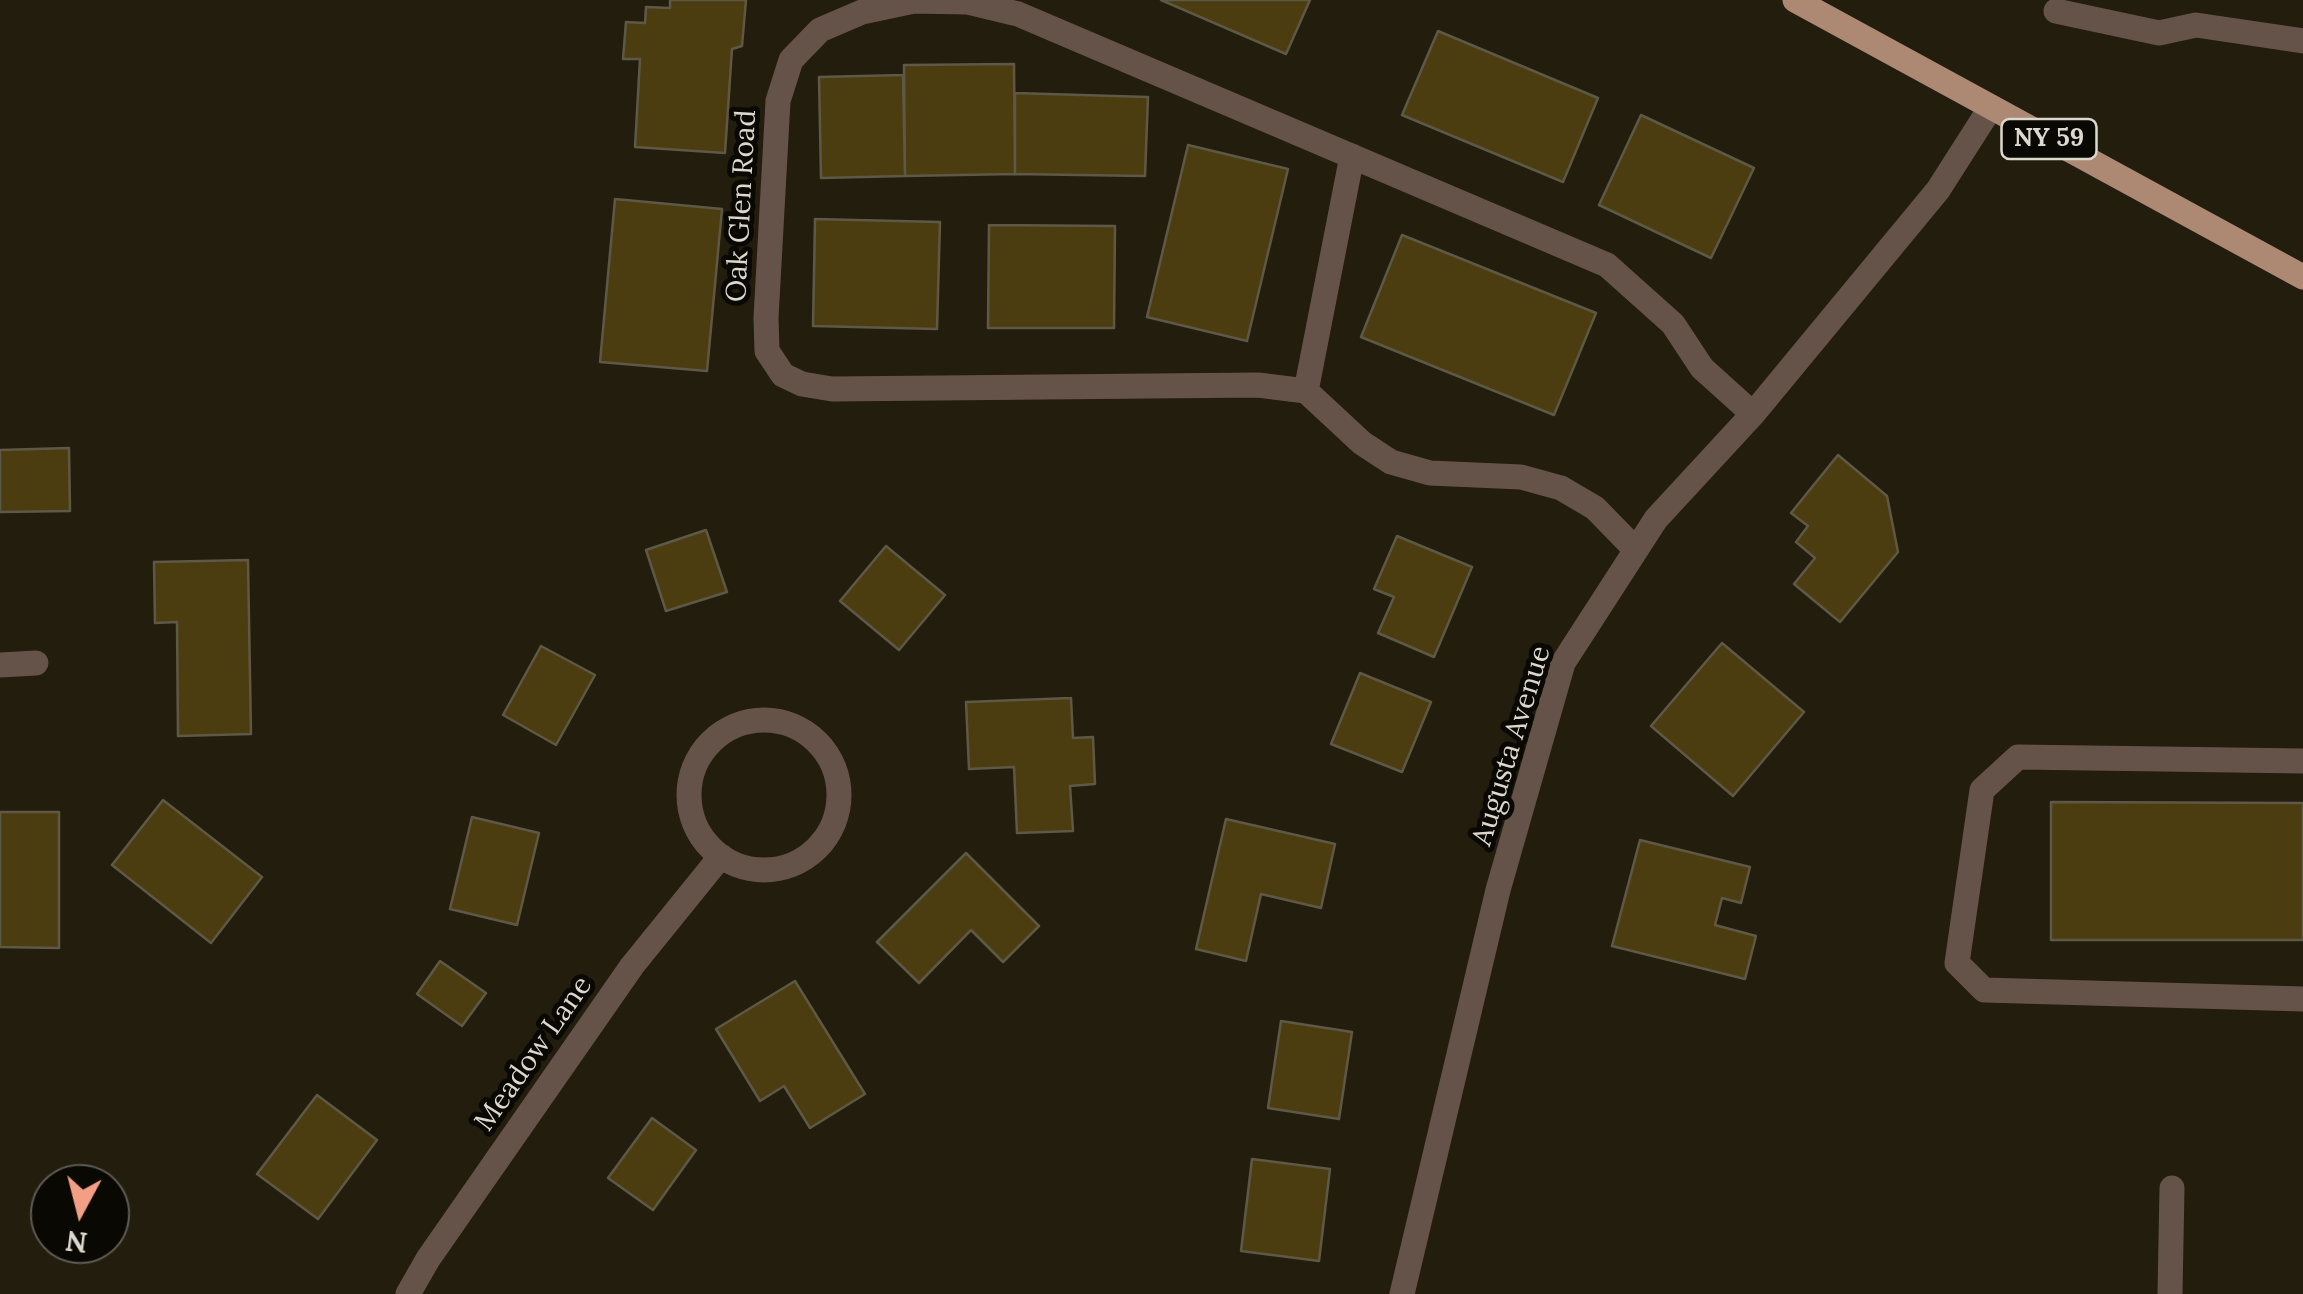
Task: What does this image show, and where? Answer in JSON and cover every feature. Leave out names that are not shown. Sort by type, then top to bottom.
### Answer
[{"type":"main road","name":"NY 59","points":[[1795,0],[2303,277]]},
{"type":"street","name":"Oak Glen Road","points":[[1306,391],[1258,385],[832,389],[802,384],[782,375],[766,351],[766,334],[778,101],[791,60],[820,30],[862,12],[914,1],[968,2],[1018,14],[1607,264],[1672,324],[1719,385],[1753,414]]},
{"type":"street","points":[[2056,11],[2159,33],[2196,25],[2303,42]]},
{"type":"street","name":"Augusta Avenue","points":[[1402,1294],[1498,890],[1563,663],[1656,519],[1753,414],[1938,190],[1991,108]]},
{"type":"street","points":[[1352,156],[1306,391],[1362,443],[1391,462],[1430,474],[1521,477],[1561,488],[1595,508],[1635,549]]},
{"type":"street","points":[[0,665],[36,663]]},
{"type":"street","points":[[744,722],[792,725],[813,738],[828,756],[838,778],[839,802],[832,828],[816,849],[795,864],[770,870],[744,867],[720,856],[703,839],[692,817],[688,794],[693,770],[704,748],[722,732],[744,722]]},
{"type":"street","points":[[2303,761],[2018,756],[1982,790],[1957,963],[1984,990],[2303,998]]},
{"type":"street","name":"Meadow Lane","points":[[408,1294],[428,1258],[632,966],[720,856]]},
{"type":"street","points":[[2170,1294],[2172,1188]]},
{"type":"building","points":[[670,0],[746,0],[742,46],[732,49],[725,153],[635,147],[640,59],[623,59],[626,22],[645,23],[646,7],[670,8]]},
{"type":"building","points":[[1161,0],[1310,0],[1286,54]]},
{"type":"building","points":[[1438,31],[1598,98],[1563,182],[1402,115]]},
{"type":"building","points":[[1014,64],[1015,174],[905,176],[904,65]]},
{"type":"building","points":[[903,75],[905,176],[821,178],[819,77]]},
{"type":"building","points":[[1015,93],[1148,97],[1145,176],[1015,174]]},
{"type":"building","points":[[1641,115],[1754,168],[1711,258],[1599,205]]},
{"type":"building","points":[[1188,145],[1288,169],[1247,341],[1147,317]]},
{"type":"building","points":[[615,199],[722,209],[707,371],[600,362]]},
{"type":"building","points":[[815,219],[940,222],[937,329],[813,326]]},
{"type":"building","points":[[989,225],[1115,226],[1114,328],[988,328]]},
{"type":"building","points":[[1402,235],[1596,313],[1554,415],[1361,337]]},
{"type":"building","points":[[69,448],[70,511],[0,512],[0,450]]},
{"type":"building","points":[[1838,455],[1887,496],[1898,552],[1840,622],[1794,584],[1815,558],[1796,542],[1808,526],[1791,513]]},
{"type":"building","points":[[706,530],[727,592],[666,611],[646,550]]},
{"type":"building","points":[[1397,536],[1472,567],[1434,657],[1378,633],[1394,597],[1374,589]]},
{"type":"building","points":[[886,546],[945,595],[899,650],[840,601]]},
{"type":"building","points":[[248,560],[251,734],[178,736],[177,622],[155,623],[154,562]]},
{"type":"building","points":[[1722,643],[1804,712],[1733,796],[1651,726]]},
{"type":"building","points":[[541,646],[595,675],[556,745],[503,715]]},
{"type":"building","points":[[1360,673],[1431,702],[1402,772],[1331,744]]},
{"type":"building","points":[[1071,698],[1073,738],[1093,737],[1095,784],[1070,786],[1073,831],[1017,833],[1014,767],[969,769],[966,702]]},
{"type":"building","points":[[163,800],[262,877],[211,943],[112,865]]},
{"type":"building","points":[[2051,802],[2303,803],[2303,940],[2051,940]]},
{"type":"building","points":[[0,812],[59,812],[59,948],[0,947]]},
{"type":"building","points":[[472,817],[539,833],[517,925],[450,909]]},
{"type":"building","points":[[1226,819],[1335,844],[1321,908],[1261,894],[1246,961],[1196,949]]},
{"type":"building","points":[[1640,840],[1750,867],[1741,903],[1722,898],[1715,925],[1756,936],[1745,979],[1612,946]]},
{"type":"building","points":[[966,853],[1039,926],[1003,962],[971,930],[919,983],[877,942]]},
{"type":"building","points":[[440,961],[486,993],[462,1026],[417,994]]},
{"type":"building","points":[[795,981],[865,1094],[810,1128],[784,1086],[760,1101],[716,1029]]},
{"type":"building","points":[[1281,1021],[1352,1032],[1339,1119],[1268,1108]]},
{"type":"building","points":[[317,1095],[377,1140],[318,1219],[257,1174]]},
{"type":"building","points":[[652,1118],[696,1150],[653,1210],[608,1178]]},
{"type":"building","points":[[1252,1159],[1330,1169],[1319,1261],[1241,1251]]}]
